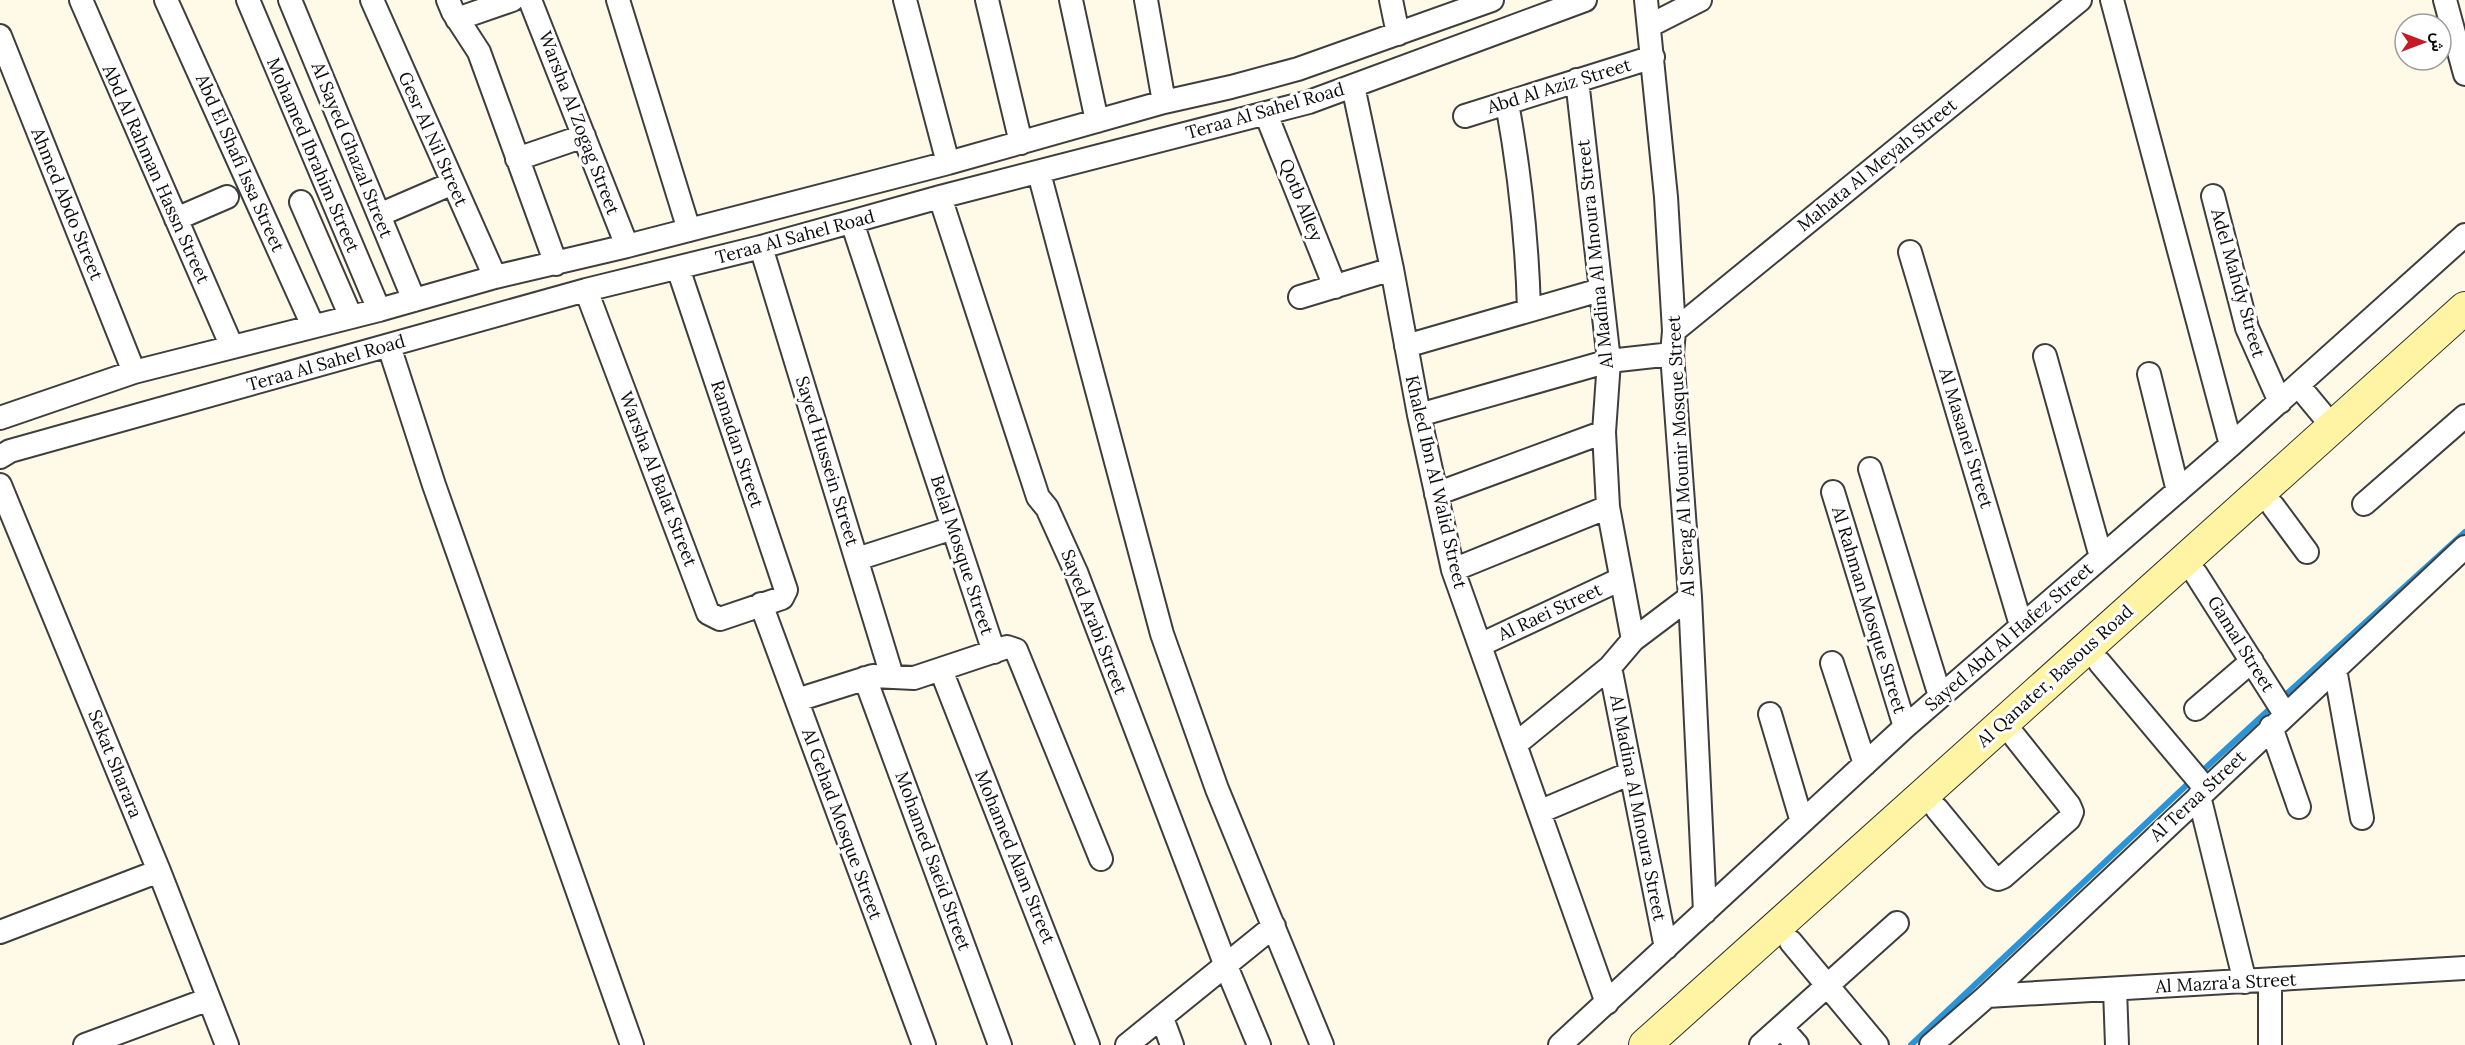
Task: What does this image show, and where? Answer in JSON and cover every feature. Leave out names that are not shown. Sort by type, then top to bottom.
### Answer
[{"type":"main road","name":"Al Qanater, Basous Road","points":[[1645,1045],[2465,308]]},
{"type":"main road","name":"Al Qanater, Basous Road","points":[[1678,1045],[2015,736],[2100,663],[2196,574],[2465,335]]},
{"type":"street","name":"Abd Al Rahman Hassn Street","points":[[81,0],[232,347]]},
{"type":"street","name":"Abd El Shafi Issa Street","points":[[166,0],[313,326]]},
{"type":"street","name":"Mohamed Ibrahim Street","points":[[248,0],[379,310]]},
{"type":"street","name":"Al Sayed Ghazal Street","points":[[290,0],[414,300]]},
{"type":"street","name":"Gesr Al Nil Street","points":[[372,0],[495,277]]},
{"type":"street","points":[[511,0],[452,9],[479,52],[556,264]]},
{"type":"street","name":"Warsha Al Zogag Street","points":[[530,0],[627,246]]},
{"type":"street","points":[[618,0],[689,230]]},
{"type":"street","points":[[905,0],[948,163]]},
{"type":"street","points":[[987,0],[1021,142]]},
{"type":"street","points":[[1071,0],[1097,121]]},
{"type":"street","points":[[1146,0],[1164,102]]},
{"type":"street","points":[[1392,0],[1398,34]]},
{"type":"street","name":"Teraa Al Sahel Road","points":[[0,418],[134,372],[379,310],[495,277],[556,264],[948,163],[1164,102],[1298,69],[1492,0]]},
{"type":"street","name":"Teraa Al Sahel Road","points":[[0,457],[10,451],[586,290],[761,247],[940,197],[1309,102],[1585,0]]},
{"type":"street","name":"Al Serag Al Mounir Mosque Street","points":[[1646,0],[1666,197],[1674,331],[1672,354],[1690,597],[1705,912]]},
{"type":"street","points":[[1649,26],[1700,0]]},
{"type":"street","name":"Mahata Al Meyah Street","points":[[1674,331],[2080,0]]},
{"type":"street","points":[[2112,0],[2231,445]]},
{"type":"street","points":[[2445,0],[2459,32],[2465,74]]},
{"type":"street","name":"Ahmed Abdo Street","points":[[2,47],[134,372]]},
{"type":"street","name":"Abd Al Aziz Street","points":[[1465,116],[1653,57]]},
{"type":"street","name":"Al Madina Al Mnoura Street","points":[[1577,80],[1609,361],[1604,432],[1608,507],[1633,640]]},
{"type":"street","name":"Khaled Ibn Al Walid Street","points":[[1353,86],[1392,268],[1419,415],[1453,570],[1607,1003]]},
{"type":"street","points":[[1507,103],[1519,169],[1527,238],[1529,310]]},
{"type":"street","name":"Qotb Alley","points":[[1266,114],[1335,287]]},
{"type":"street","points":[[517,159],[584,136]]},
{"type":"street","points":[[1039,173],[1162,634],[1217,789],[1322,1045]]},
{"type":"street","points":[[379,215],[453,183]]},
{"type":"street","name":"Adel Mahdy Street","points":[[2213,196],[2247,328],[2280,402]]},
{"type":"street","points":[[176,219],[226,197]]},
{"type":"street","name":"Sayed Arabi Street","points":[[940,197],[1038,497],[1047,508],[1076,572],[1226,966],[1259,1045]]},
{"type":"street","points":[[301,202],[351,317]]},
{"type":"street","name":"Belal Mosque Street","points":[[852,222],[994,652],[1007,647],[1016,650],[1101,859]]},
{"type":"street","name":"Sayed Abd Al Hafez Street","points":[[1560,1045],[1905,727],[2280,402],[2465,235]]},
{"type":"street","name":"Sayed Hussein Street","points":[[761,247],[892,676]]},
{"type":"street","name":"Al Masanei Street","points":[[1910,252],[2021,625]]},
{"type":"street","name":"Ramadan Street","points":[[678,268],[786,590],[782,597],[761,604]]},
{"type":"street","points":[[1300,297],[1392,268]]},
{"type":"street","name":"Warsha Al Balat Street","points":[[586,290],[708,613],[720,619],[761,604]]},
{"type":"street","points":[[1406,346],[1600,290]]},
{"type":"street","points":[[389,346],[434,485],[632,1045]]},
{"type":"street","points":[[1419,415],[1609,361],[1672,354]]},
{"type":"street","points":[[2045,356],[2101,557]]},
{"type":"street","points":[[2149,374],[2178,491]]},
{"type":"street","points":[[2298,385],[2332,426]]},
{"type":"street","points":[[2364,504],[2465,416]]},
{"type":"street","points":[[1436,494],[1604,432]]},
{"type":"street","points":[[1870,469],[1940,696]]},
{"type":"street","name":"Sekat Sharara","points":[[0,485],[159,871],[227,1045]]},
{"type":"street","name":"Al Rahman Mosque Street","points":[[1833,492],[1905,727]]},
{"type":"street","points":[[2273,506],[2307,552]]},
{"type":"street","points":[[1453,570],[1608,507]]},
{"type":"street","points":[[857,559],[953,528]]},
{"type":"street","name":"Al Teraa Street","points":[[1931,1045],[1987,996],[2465,547]]},
{"type":"street","name":"Gamal Street","points":[[2196,574],[2252,661],[2278,721],[2299,807]]},
{"type":"street","name":"Al Raei Street","points":[[1480,645],[1621,579]]},
{"type":"street","points":[[1516,744],[1610,667],[1633,640],[1690,597]]},
{"type":"street","name":"Al Gehad Mosque Street","points":[[761,604],[924,1045]]},
{"type":"street","points":[[796,700],[865,678],[892,676],[907,679],[994,652]]},
{"type":"street","points":[[2196,709],[2252,661]]},
{"type":"street","points":[[1832,663],[1864,764]]},
{"type":"street","points":[[2100,663],[2203,792],[2245,982]]},
{"type":"street","name":"Al Madina Al Mnoura Street","points":[[1610,667],[1666,948]]},
{"type":"street","points":[[2335,669],[2362,818]]},
{"type":"street","name":"Mohamed Alam Street","points":[[941,670],[1088,1045]]},
{"type":"street","name":"Mohamed Saeid Street","points":[[865,678],[1000,1045]]},
{"type":"street","points":[[1770,714],[1802,822]]},
{"type":"street","points":[[1937,809],[1993,877],[1998,879],[2069,819],[2072,812],[2069,805],[2015,736]]},
{"type":"street","points":[[1539,812],[1631,773]]},
{"type":"street","points":[[0,932],[159,871]]},
{"type":"street","points":[[1761,1045],[1897,923]]},
{"type":"street","points":[[1127,1045],[1274,926]]},
{"type":"street","points":[[1791,942],[1877,1045]]},
{"type":"street","name":"Al Mazra'a Street","points":[[1987,996],[2465,968]]},
{"type":"street","points":[[2270,981],[2270,1045]]},
{"type":"street","points":[[2115,989],[2117,1045]]},
{"type":"street","points":[[86,1045],[209,999]]},
{"type":"street","points":[[1162,1018],[1172,1045]]},
{"type":"street","points":[[1781,1027],[1797,1045]]},
{"type":"waterway","points":[[2281,699],[2465,532]]},
{"type":"waterway","points":[[2199,774],[2273,706]]},
{"type":"waterway","points":[[1911,1045],[2191,781]]}]
